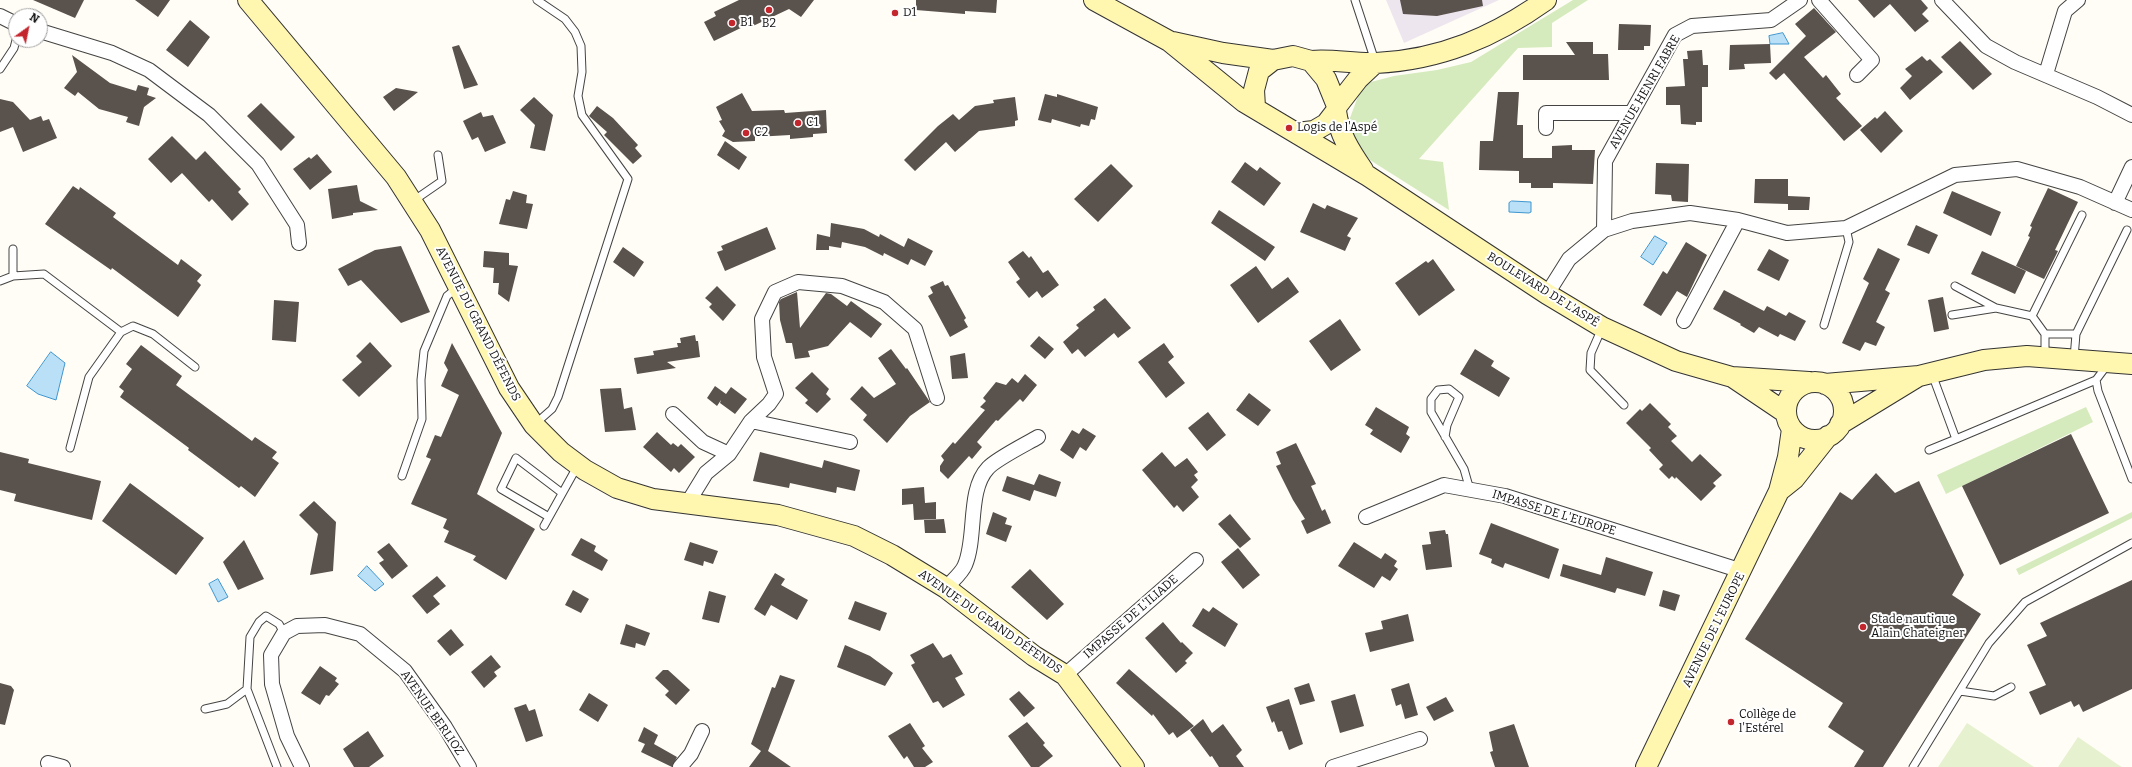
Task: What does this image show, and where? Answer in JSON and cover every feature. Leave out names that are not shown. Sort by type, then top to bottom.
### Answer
[{"type":"street","name":"AVENUE DU GRAND DÉFENDS","points":[[248,0],[396,177],[430,230],[509,388],[534,425],[561,452],[578,465],[617,488],[653,499],[778,515],[854,536],[892,554],[946,588],[1034,656],[1065,675],[1134,767]]},
{"type":"street","points":[[1094,0],[1169,41],[1244,102],[1255,107],[1296,133],[1314,131],[1326,124],[1358,79],[1375,63]]},
{"type":"street","points":[[1169,41],[1223,53],[1273,60],[1293,56],[1312,61],[1375,63],[1430,56],[1465,46],[1507,26],[1546,0]]},
{"type":"street","name":"AVENUE HENRI FABRE","points":[[1604,230],[1605,161],[1675,35],[1692,26],[1771,20],[1800,0]]},
{"type":"street","points":[[1819,0],[1872,60],[1857,75]]},
{"type":"street","points":[[1942,0],[1986,46],[2015,62],[2046,74],[2132,115]]},
{"type":"street","points":[[2046,74],[2065,11],[2078,0]]},
{"type":"street","points":[[48,33],[112,53],[149,70],[209,115],[258,164],[297,225],[299,243]]},
{"type":"street","points":[[1255,107],[1254,90],[1259,71],[1273,60]]},
{"type":"street","points":[[1312,61],[1326,79],[1336,109]]},
{"type":"street","name":"BOULEVARD DE L'ASPÉ","points":[[1336,109],[1338,126],[1347,147],[1368,176]]},
{"type":"street","points":[[1546,128],[1546,113],[1632,113]]},
{"type":"street","name":"BOULEVARD DE L'ASPÉ","points":[[1296,133],[1368,176],[1547,294],[1602,327],[1676,361],[1732,377],[1817,383],[1925,374],[1984,360],[2027,356],[2045,356],[2132,364]]},
{"type":"street","points":[[2115,203],[2132,167]]},
{"type":"street","points":[[1547,294],[1569,259],[1604,230],[1632,221],[1690,213],[1738,220],[1787,233],[1846,228],[1955,175],[2017,169],[2080,188],[2132,210]]},
{"type":"street","points":[[1684,321],[1738,220]]},
{"type":"street","points":[[687,504],[706,473],[729,454],[751,421],[769,404],[776,394],[764,357],[762,319],[775,292],[798,282],[842,286],[884,302],[915,329],[937,398]]},
{"type":"street","name":"BOULEVARD DE L'ASPÉ","points":[[1834,430],[1925,374]]},
{"type":"street","name":"BOULEVARD DE L'ASPÉ","points":[[1732,377],[1789,421]]},
{"type":"street","points":[[1817,383],[1838,394],[1844,409],[1834,430],[1812,440],[1805,438],[1789,421],[1786,405],[1792,394],[1801,385],[1817,383]]},
{"type":"street","points":[[673,414],[703,442],[729,454]]},
{"type":"street","points":[[751,421],[850,442]]},
{"type":"street","name":"AVENUE DE L'EUROPE","points":[[1652,761],[1779,491],[1788,457],[1789,421]]},
{"type":"street","name":"AVENUE DE L'EUROPE","points":[[1779,491],[1794,479],[1834,430]]},
{"type":"street","points":[[946,588],[965,566],[972,537],[972,513],[977,493],[988,468],[1038,437]]},
{"type":"street","name":"IMPASSE DE L'EUROPE","points":[[1366,517],[1444,485],[1504,496],[1742,571]]},
{"type":"street","name":"IMPASSE DE L'ILIADE","points":[[1065,675],[1196,560]]},
{"type":"street","name":"AVENUE BERLIOZ","points":[[284,633],[297,626],[325,625],[360,634],[405,671],[445,727],[469,767]]},
{"type":"street","points":[[284,633],[271,655],[272,684],[288,736],[302,767]]},
{"type":"street","points":[[680,767],[691,754],[702,731]]},
{"type":"street","points":[[1333,767],[1420,739]]},
{"type":"street","points":[[48,763],[64,767]]},
{"type":"lane","points":[[534,425],[552,409],[558,397],[628,179],[582,115],[578,96],[582,72],[581,46],[575,32],[565,20],[537,0]]},
{"type":"lane","points":[[1355,0],[1375,63]]},
{"type":"lane","points":[[0,69],[14,48]]},
{"type":"lane","points":[[412,202],[442,181],[438,155]]},
{"type":"lane","points":[[2032,316],[2082,215]]},
{"type":"lane","points":[[1824,325],[1849,242],[1846,228]]},
{"type":"lane","points":[[2074,359],[2076,334],[2127,230]]},
{"type":"lane","points":[[13,249],[14,276]]},
{"type":"lane","points":[[0,281],[14,276],[44,274],[121,332]]},
{"type":"lane","points":[[1955,286],[1996,308],[2032,316],[2045,334],[2045,356]]},
{"type":"lane","points":[[402,476],[422,419],[421,380],[424,351],[447,296],[458,287]]},
{"type":"lane","points":[[1952,315],[1996,308]]},
{"type":"lane","points":[[70,448],[89,377],[121,332],[133,326],[153,334],[195,367]]},
{"type":"lane","points":[[1602,327],[1591,353],[1590,370],[1624,405]]},
{"type":"lane","points":[[2045,334],[2076,334]]},
{"type":"lane","points":[[1929,450],[1956,440],[2096,380],[2110,362]]},
{"type":"lane","points":[[1925,374],[1956,440]]},
{"type":"lane","points":[[2096,380],[2098,391],[2132,479]]},
{"type":"lane","points":[[1446,437],[1448,424],[1459,397],[1449,388],[1438,390],[1431,399],[1431,412],[1464,469],[1470,490]]},
{"type":"lane","points":[[549,517],[501,489],[516,458],[562,494]]},
{"type":"lane","points":[[544,526],[578,465]]},
{"type":"lane","points":[[1913,767],[1989,643],[2025,602],[2132,543]]},
{"type":"lane","points":[[277,767],[247,689],[250,637],[259,622],[266,616],[279,624],[284,633]]},
{"type":"lane","points":[[1960,690],[1994,696],[2011,687]]},
{"type":"lane","points":[[205,709],[227,704],[247,689]]},
{"type":"shaded area","points":[[1386,0],[1499,0],[1404,43]]},
{"type":"green space","points":[[1573,0],[1588,0],[1552,23],[1552,47],[1518,48],[1419,159],[1443,162],[1449,210],[1370,160],[1358,147],[1350,130],[1350,118],[1360,91],[1371,82],[1394,76],[1437,70],[1471,62]]},
{"type":"green space","points":[[2086,407],[2093,422],[1946,494],[1937,475]]},
{"type":"green space","points":[[2132,512],[2132,518],[2019,575],[2016,569]]},
{"type":"green space","points":[[1967,723],[2034,767],[1938,767]]},
{"type":"green space","points":[[2078,737],[2117,764],[2122,767],[2058,767]]},
{"type":"water","points":[[1783,33],[1789,44],[1770,44],[1769,36]]},
{"type":"water","points":[[1512,201],[1531,202],[1531,212],[1509,212],[1509,203]]},
{"type":"water","points":[[1655,236],[1667,243],[1653,265],[1641,257]]},
{"type":"water","points":[[51,352],[65,363],[56,400],[38,394],[27,386]]},
{"type":"water","points":[[367,566],[384,584],[375,591],[358,576]]},
{"type":"water","points":[[218,579],[228,597],[218,602],[209,584]]},
{"type":"building","points":[[33,0],[84,0],[75,18]]},
{"type":"building","points":[[135,0],[170,0],[158,17]]},
{"type":"building","name":"B1","points":[[739,0],[814,0],[801,17],[789,9],[753,26],[751,23],[714,41],[704,22],[716,16],[714,12]]},
{"type":"building","points":[[916,0],[997,0],[996,13],[965,11],[965,14],[916,10]]},
{"type":"building","points":[[1400,0],[1482,0],[1483,6],[1437,16],[1403,14]]},
{"type":"building","points":[[1858,0],[1921,0],[1928,8],[1922,14],[1929,21],[1915,32],[1890,4],[1874,18]]},
{"type":"building","points":[[1814,8],[1836,32],[1804,57],[1823,78],[1826,75],[1841,94],[1836,98],[1862,126],[1844,141],[1784,73],[1776,80],[1769,73],[1806,36],[1795,24]]},
{"type":"building","points":[[190,20],[210,37],[188,67],[166,50]]},
{"type":"building","points":[[1619,24],[1651,25],[1650,46],[1644,46],[1644,50],[1618,50]]},
{"type":"building","points":[[1960,41],[1992,74],[1973,90],[1941,57]]},
{"type":"building","points":[[1566,42],[1593,42],[1593,54],[1608,54],[1609,80],[1523,80],[1523,55],[1575,55]]},
{"type":"building","points":[[1770,44],[1771,63],[1744,64],[1745,69],[1729,70],[1730,45]]},
{"type":"building","points":[[459,45],[478,85],[464,89],[452,47]]},
{"type":"building","points":[[1702,50],[1703,65],[1708,65],[1708,87],[1702,87],[1702,122],[1696,122],[1696,125],[1681,124],[1680,105],[1666,105],[1666,87],[1685,86],[1683,59],[1688,59],[1687,51]]},
{"type":"building","points":[[72,55],[110,83],[136,91],[138,85],[149,88],[147,95],[156,98],[144,107],[139,126],[126,122],[128,117],[99,109],[78,92],[75,96],[64,88],[77,72]]},
{"type":"building","points":[[1922,56],[1927,61],[1930,59],[1943,72],[1910,100],[1900,88],[1912,76],[1905,69]]},
{"type":"building","points":[[396,88],[418,92],[394,111],[383,97]]},
{"type":"building","points":[[1498,92],[1519,92],[1517,125],[1523,125],[1523,158],[1552,158],[1552,146],[1572,145],[1572,150],[1595,150],[1593,184],[1553,183],[1553,188],[1531,188],[1531,183],[1519,183],[1519,171],[1479,170],[1480,141],[1493,141]]},
{"type":"building","points":[[742,93],[752,111],[784,110],[785,113],[826,110],[827,133],[813,134],[813,137],[790,139],[790,135],[755,137],[755,141],[733,142],[722,136],[725,131],[719,121],[722,120],[716,107]]},
{"type":"building","points":[[1045,94],[1057,97],[1057,94],[1098,107],[1095,120],[1091,119],[1089,126],[1081,124],[1080,127],[1052,119],[1051,123],[1038,120]]},
{"type":"building","points":[[534,97],[553,115],[545,151],[530,148],[535,125],[520,110]]},
{"type":"building","points":[[1015,97],[1018,120],[1015,121],[1015,126],[979,131],[955,152],[946,142],[915,171],[904,160],[938,126],[953,114],[959,120],[975,106],[994,103],[993,100]]},
{"type":"building","points":[[0,99],[13,102],[30,120],[41,116],[43,121],[49,119],[57,138],[23,152],[13,127],[0,132]]},
{"type":"building","points":[[261,103],[295,137],[281,151],[247,116]]},
{"type":"building","points":[[597,106],[613,118],[638,145],[635,148],[642,156],[633,164],[604,135],[607,132],[589,116]]},
{"type":"building","points":[[1885,111],[1903,131],[1881,153],[1860,130],[1875,117],[1877,119]]},
{"type":"building","points":[[481,112],[483,117],[493,115],[506,143],[485,152],[478,137],[472,140],[463,121]]},
{"type":"building","points":[[172,136],[196,160],[205,151],[241,189],[238,192],[249,204],[232,221],[212,199],[209,202],[182,173],[171,183],[148,159]]},
{"type":"building","points":[[725,141],[747,157],[739,170],[717,155]]},
{"type":"building","points":[[317,154],[332,172],[310,190],[293,169],[309,157],[311,159]]},
{"type":"building","points":[[1245,162],[1257,171],[1260,167],[1281,183],[1264,206],[1231,182]]},
{"type":"building","points":[[1656,163],[1689,164],[1688,202],[1672,201],[1671,195],[1655,194]]},
{"type":"building","points":[[1111,164],[1133,186],[1098,222],[1074,199]]},
{"type":"building","points":[[1755,179],[1788,179],[1788,196],[1810,197],[1809,210],[1788,210],[1788,204],[1754,203]]},
{"type":"building","points":[[357,185],[360,201],[378,210],[353,213],[353,215],[332,219],[328,189]]},
{"type":"building","points":[[73,186],[79,190],[80,187],[116,213],[113,217],[178,265],[181,259],[202,275],[197,281],[201,285],[178,317],[112,268],[111,270],[45,224]]},
{"type":"building","points":[[2048,188],[2078,202],[2055,250],[2058,251],[2044,279],[2016,266],[2030,237],[2028,236],[2032,227],[2030,226]]},
{"type":"building","points":[[513,191],[527,195],[526,203],[533,204],[527,229],[499,224],[506,199],[510,200]]},
{"type":"building","points":[[1952,191],[2001,212],[1991,236],[1943,213]]},
{"type":"building","points":[[1313,203],[1325,209],[1327,205],[1358,218],[1347,236],[1351,238],[1345,251],[1300,232]]},
{"type":"building","points":[[1219,210],[1275,247],[1265,261],[1211,223]]},
{"type":"building","points":[[831,223],[864,229],[879,237],[880,234],[904,247],[908,238],[933,251],[925,266],[911,259],[908,265],[884,253],[883,256],[865,247],[842,242],[841,248],[829,246],[829,250],[816,250],[817,234],[830,237]]},
{"type":"building","points":[[1916,225],[1938,235],[1929,254],[1907,245]]},
{"type":"building","points":[[767,227],[776,249],[725,271],[717,252],[723,250],[721,246]]},
{"type":"building","points":[[1686,242],[1707,255],[1687,297],[1677,291],[1661,316],[1643,305],[1663,271],[1667,274]]},
{"type":"building","points":[[401,246],[430,312],[401,323],[361,280],[348,286],[338,269],[375,250]]},
{"type":"building","points":[[623,247],[644,262],[634,277],[613,262]]},
{"type":"building","points":[[1878,248],[1900,259],[1885,290],[1890,293],[1876,322],[1885,327],[1876,346],[1865,342],[1860,351],[1842,343],[1869,283],[1863,279]]},
{"type":"building","points":[[1769,249],[1789,260],[1779,281],[1757,270]]},
{"type":"building","points":[[484,251],[509,253],[509,265],[518,266],[509,302],[498,294],[499,283],[493,283],[494,268],[483,267]]},
{"type":"building","points":[[1023,251],[1029,258],[1031,256],[1043,273],[1048,270],[1059,285],[1042,298],[1037,291],[1029,298],[1016,282],[1020,279],[1008,262]]},
{"type":"building","points":[[1982,251],[2026,271],[2015,294],[1971,274]]},
{"type":"building","points":[[1433,259],[1455,290],[1419,316],[1395,283],[1426,261],[1428,263]]},
{"type":"building","points":[[1256,266],[1272,289],[1288,277],[1299,292],[1258,323],[1230,285]]},
{"type":"building","points":[[943,281],[945,286],[948,285],[966,318],[964,320],[968,327],[950,337],[928,296],[933,293],[930,287]]},
{"type":"building","points":[[717,286],[736,305],[723,321],[709,307],[712,304],[705,298]]},
{"type":"building","points":[[1724,290],[1764,311],[1767,306],[1786,316],[1789,312],[1806,321],[1795,341],[1780,334],[1778,337],[1759,327],[1754,333],[1713,309]]},
{"type":"building","points":[[797,292],[800,328],[826,293],[831,294],[847,306],[851,301],[882,324],[871,338],[850,322],[828,346],[808,351],[810,357],[795,359],[792,343],[786,343],[780,320],[779,302],[781,299]]},
{"type":"building","points":[[1943,297],[1949,329],[1934,332],[1928,300]]},
{"type":"building","points":[[1105,298],[1131,328],[1118,338],[1114,333],[1085,357],[1078,349],[1072,354],[1063,342],[1079,328],[1076,325],[1095,310],[1093,307]]},
{"type":"building","points":[[274,300],[299,302],[296,342],[272,340]]},
{"type":"building","points":[[1340,319],[1361,350],[1331,371],[1309,341]]},
{"type":"building","points":[[695,335],[696,341],[698,341],[700,357],[667,362],[676,368],[637,374],[634,358],[654,355],[653,351],[678,347],[677,343],[681,343],[680,338]]},
{"type":"building","points":[[1039,336],[1054,349],[1045,359],[1030,346]]},
{"type":"building","points":[[370,342],[392,366],[359,397],[342,380],[362,362],[356,356]]},
{"type":"building","points":[[452,343],[502,433],[477,494],[535,529],[506,580],[473,560],[476,556],[444,542],[449,531],[443,528],[447,519],[411,504],[431,459],[426,457],[435,435],[441,437],[459,395],[441,386],[448,370],[444,363]]},
{"type":"building","points":[[1164,343],[1174,357],[1168,362],[1185,383],[1166,398],[1138,362]]},
{"type":"building","points":[[141,345],[182,376],[176,385],[252,441],[255,437],[277,452],[272,458],[279,463],[255,497],[241,486],[239,488],[188,450],[189,448],[120,397],[124,391],[119,387],[132,369],[126,364]]},
{"type":"building","points":[[891,349],[906,369],[907,368],[930,402],[910,416],[887,443],[863,420],[867,415],[850,399],[862,386],[874,398],[896,384],[878,358]]},
{"type":"building","points":[[1475,349],[1494,361],[1491,366],[1510,378],[1499,397],[1460,374]]},
{"type":"building","points":[[965,353],[968,378],[952,379],[950,356]]},
{"type":"building","points":[[812,372],[829,389],[826,394],[831,399],[817,413],[805,403],[808,400],[795,388]]},
{"type":"building","points":[[1025,374],[1037,385],[1023,402],[1020,399],[998,421],[996,420],[977,442],[982,447],[972,459],[969,456],[948,479],[940,471],[940,466],[944,460],[941,456],[953,442],[955,444],[985,410],[980,407],[986,401],[983,398],[996,382],[1006,385],[1012,378],[1018,383]]},
{"type":"building","points":[[715,386],[726,394],[731,387],[747,399],[735,414],[720,403],[721,400],[717,406],[707,398]]},
{"type":"building","points":[[621,388],[624,409],[632,407],[636,430],[605,432],[600,389]]},
{"type":"building","points":[[1249,393],[1271,410],[1258,426],[1236,410]]},
{"type":"building","points":[[1650,403],[1671,424],[1668,427],[1677,436],[1671,441],[1692,462],[1700,454],[1722,475],[1713,483],[1716,486],[1701,501],[1676,477],[1675,479],[1672,476],[1669,479],[1659,469],[1663,465],[1649,450],[1651,448],[1626,423],[1640,409],[1642,411]]},
{"type":"building","points":[[1376,407],[1409,427],[1406,434],[1410,437],[1401,453],[1370,434],[1373,430],[1365,425]]},
{"type":"building","points":[[1208,412],[1226,435],[1207,451],[1188,428]]},
{"type":"building","points":[[1083,428],[1096,436],[1086,451],[1080,447],[1073,459],[1060,450],[1072,430],[1079,434]]},
{"type":"building","points":[[657,432],[671,445],[673,443],[678,447],[681,444],[695,457],[679,473],[674,468],[671,472],[643,447]]},
{"type":"building","points":[[2071,434],[2109,513],[2000,565],[1962,486]]},
{"type":"building","points":[[1296,443],[1316,484],[1311,486],[1322,511],[1325,509],[1331,523],[1307,534],[1301,521],[1305,519],[1293,500],[1276,466],[1281,464],[1276,452]]},
{"type":"building","points":[[0,452],[29,459],[28,463],[101,481],[92,520],[14,501],[16,494],[0,490]]},
{"type":"building","points":[[760,452],[822,468],[824,460],[860,470],[855,491],[837,487],[836,493],[790,483],[789,488],[753,481]]},
{"type":"building","points":[[1162,452],[1175,467],[1187,458],[1198,472],[1194,475],[1198,480],[1191,487],[1199,497],[1183,512],[1177,505],[1174,508],[1142,470]]},
{"type":"building","name":"Stade nautique Alain Chateigner","points":[[1876,473],[1895,493],[1919,481],[1964,575],[1952,595],[1981,614],[1883,767],[1854,767],[1864,751],[1828,727],[1843,703],[1745,639],[1840,492],[1852,500]]},
{"type":"building","points":[[1039,474],[1061,482],[1056,497],[1034,490],[1030,501],[1002,491],[1007,476],[1034,485]]},
{"type":"building","points":[[130,483],[204,538],[176,575],[102,521]]},
{"type":"building","points":[[924,487],[925,503],[936,502],[936,519],[914,520],[913,504],[902,505],[902,489]]},
{"type":"building","points":[[314,501],[336,522],[333,571],[310,575],[318,534],[299,515]]},
{"type":"building","points":[[993,512],[1007,518],[1005,524],[1012,526],[1006,542],[986,534]]},
{"type":"building","points":[[1230,514],[1251,539],[1240,548],[1218,524]]},
{"type":"building","points":[[944,519],[946,533],[925,533],[924,520]]},
{"type":"building","points":[[1491,523],[1559,549],[1549,579],[1505,563],[1503,568],[1491,563],[1492,559],[1479,554]]},
{"type":"building","points":[[1445,530],[1446,534],[1448,534],[1452,567],[1426,570],[1422,545],[1431,544],[1429,532]]},
{"type":"building","points":[[581,538],[596,546],[594,551],[608,560],[602,571],[571,555]]},
{"type":"building","points":[[244,540],[264,579],[238,590],[223,562]]},
{"type":"building","points":[[690,542],[718,551],[713,564],[704,561],[703,566],[684,560]]},
{"type":"building","points":[[1354,542],[1381,559],[1385,553],[1397,561],[1394,566],[1398,569],[1390,581],[1382,576],[1374,588],[1338,566]]},
{"type":"building","points":[[389,543],[408,566],[392,579],[379,563],[384,560],[377,552]]},
{"type":"building","points":[[1238,548],[1260,575],[1243,589],[1221,562]]},
{"type":"building","points":[[1606,557],[1653,572],[1645,596],[1617,588],[1615,593],[1560,576],[1563,564],[1601,575]]},
{"type":"building","points":[[1030,569],[1064,604],[1047,620],[1011,587]]},
{"type":"building","points":[[775,573],[785,579],[781,585],[808,600],[797,620],[771,605],[765,616],[754,609]]},
{"type":"building","points":[[437,576],[446,586],[433,596],[440,604],[427,614],[412,596]]},
{"type":"building","points":[[2132,580],[2132,689],[2083,712],[2079,704],[2074,707],[2071,701],[2040,715],[2029,692],[2046,685],[2027,645],[2047,636],[2040,623]]},
{"type":"building","points":[[573,590],[589,599],[581,613],[565,605]]},
{"type":"building","points":[[1663,590],[1680,595],[1675,611],[1659,606]]},
{"type":"building","points":[[709,591],[726,596],[719,623],[702,619]]},
{"type":"building","points":[[855,601],[887,613],[880,631],[848,619]]},
{"type":"building","points":[[1213,607],[1238,624],[1225,647],[1192,626],[1203,608],[1209,612]]},
{"type":"building","points":[[1408,614],[1414,641],[1370,652],[1365,633],[1383,629],[1381,621]]},
{"type":"building","points":[[1163,622],[1181,643],[1182,642],[1193,653],[1185,661],[1187,663],[1176,673],[1145,638]]},
{"type":"building","points":[[626,624],[650,633],[645,646],[636,643],[635,648],[620,644]]},
{"type":"building","points":[[451,629],[464,645],[450,656],[437,641]]},
{"type":"building","points":[[933,643],[943,658],[951,654],[963,674],[955,678],[965,695],[943,708],[938,701],[933,703],[911,665],[915,663],[910,655]]},
{"type":"building","points":[[845,645],[870,656],[893,673],[885,686],[837,667]]},
{"type":"building","points":[[491,655],[501,667],[494,672],[497,676],[484,688],[471,672]]},
{"type":"building","points":[[320,666],[337,678],[335,681],[339,684],[329,696],[326,695],[320,705],[301,693]]},
{"type":"building","points":[[1129,669],[1194,726],[1177,738],[1173,732],[1169,735],[1153,714],[1152,716],[1116,683]]},
{"type":"building","points":[[663,670],[668,670],[690,690],[676,705],[665,695],[669,691],[655,678]]},
{"type":"building","points":[[780,675],[795,680],[768,751],[791,767],[749,767],[761,751],[751,744],[772,687],[775,688]]},
{"type":"building","points":[[0,683],[11,686],[14,690],[5,725],[0,724]]},
{"type":"building","points":[[1309,683],[1315,701],[1300,705],[1294,688]]},
{"type":"building","points":[[1409,683],[1418,715],[1405,719],[1401,704],[1396,706],[1391,689]]},
{"type":"building","points":[[1019,691],[1035,708],[1024,717],[1009,699]]},
{"type":"building","points":[[589,693],[608,705],[598,722],[579,710]]},
{"type":"building","points":[[1355,694],[1364,726],[1340,733],[1331,701]]},
{"type":"building","points":[[1446,697],[1454,711],[1434,721],[1426,707]]},
{"type":"building","points":[[1289,699],[1303,744],[1289,750],[1282,731],[1278,732],[1274,721],[1272,723],[1266,707]]},
{"type":"building","points":[[526,704],[529,711],[535,709],[543,736],[526,742],[514,708]]},
{"type":"building","points":[[1203,719],[1212,733],[1223,724],[1242,750],[1236,756],[1244,767],[1219,767],[1212,756],[1210,757],[1190,730]]},
{"type":"building","points":[[1027,722],[1045,743],[1043,745],[1053,756],[1039,767],[1031,767],[1008,736]]},
{"type":"building","points":[[910,723],[925,746],[922,748],[933,762],[925,767],[914,767],[907,756],[904,759],[888,736]]},
{"type":"building","points":[[1514,724],[1529,767],[1495,767],[1490,752],[1493,751],[1489,732]]},
{"type":"building","points":[[644,727],[658,735],[654,744],[677,757],[672,767],[641,752],[645,744],[638,741]]},
{"type":"building","points":[[368,731],[384,756],[369,767],[354,767],[343,749]]},
{"type":"place","name":"B2","points":[[769,10]]},
{"type":"place","name":"D1","points":[[895,13]]},
{"type":"place","name":"B1","points":[[732,23]]},
{"type":"place","name":"C1","points":[[798,123]]},
{"type":"place","name":"Logis de l'Aspé","points":[[1289,128]]},
{"type":"place","name":"C2","points":[[746,133]]},
{"type":"place","name":"Stade nautique Alain Chateigner","points":[[1863,627]]},
{"type":"place","name":"Collège de l'Estérel","points":[[1731,722]]}]
